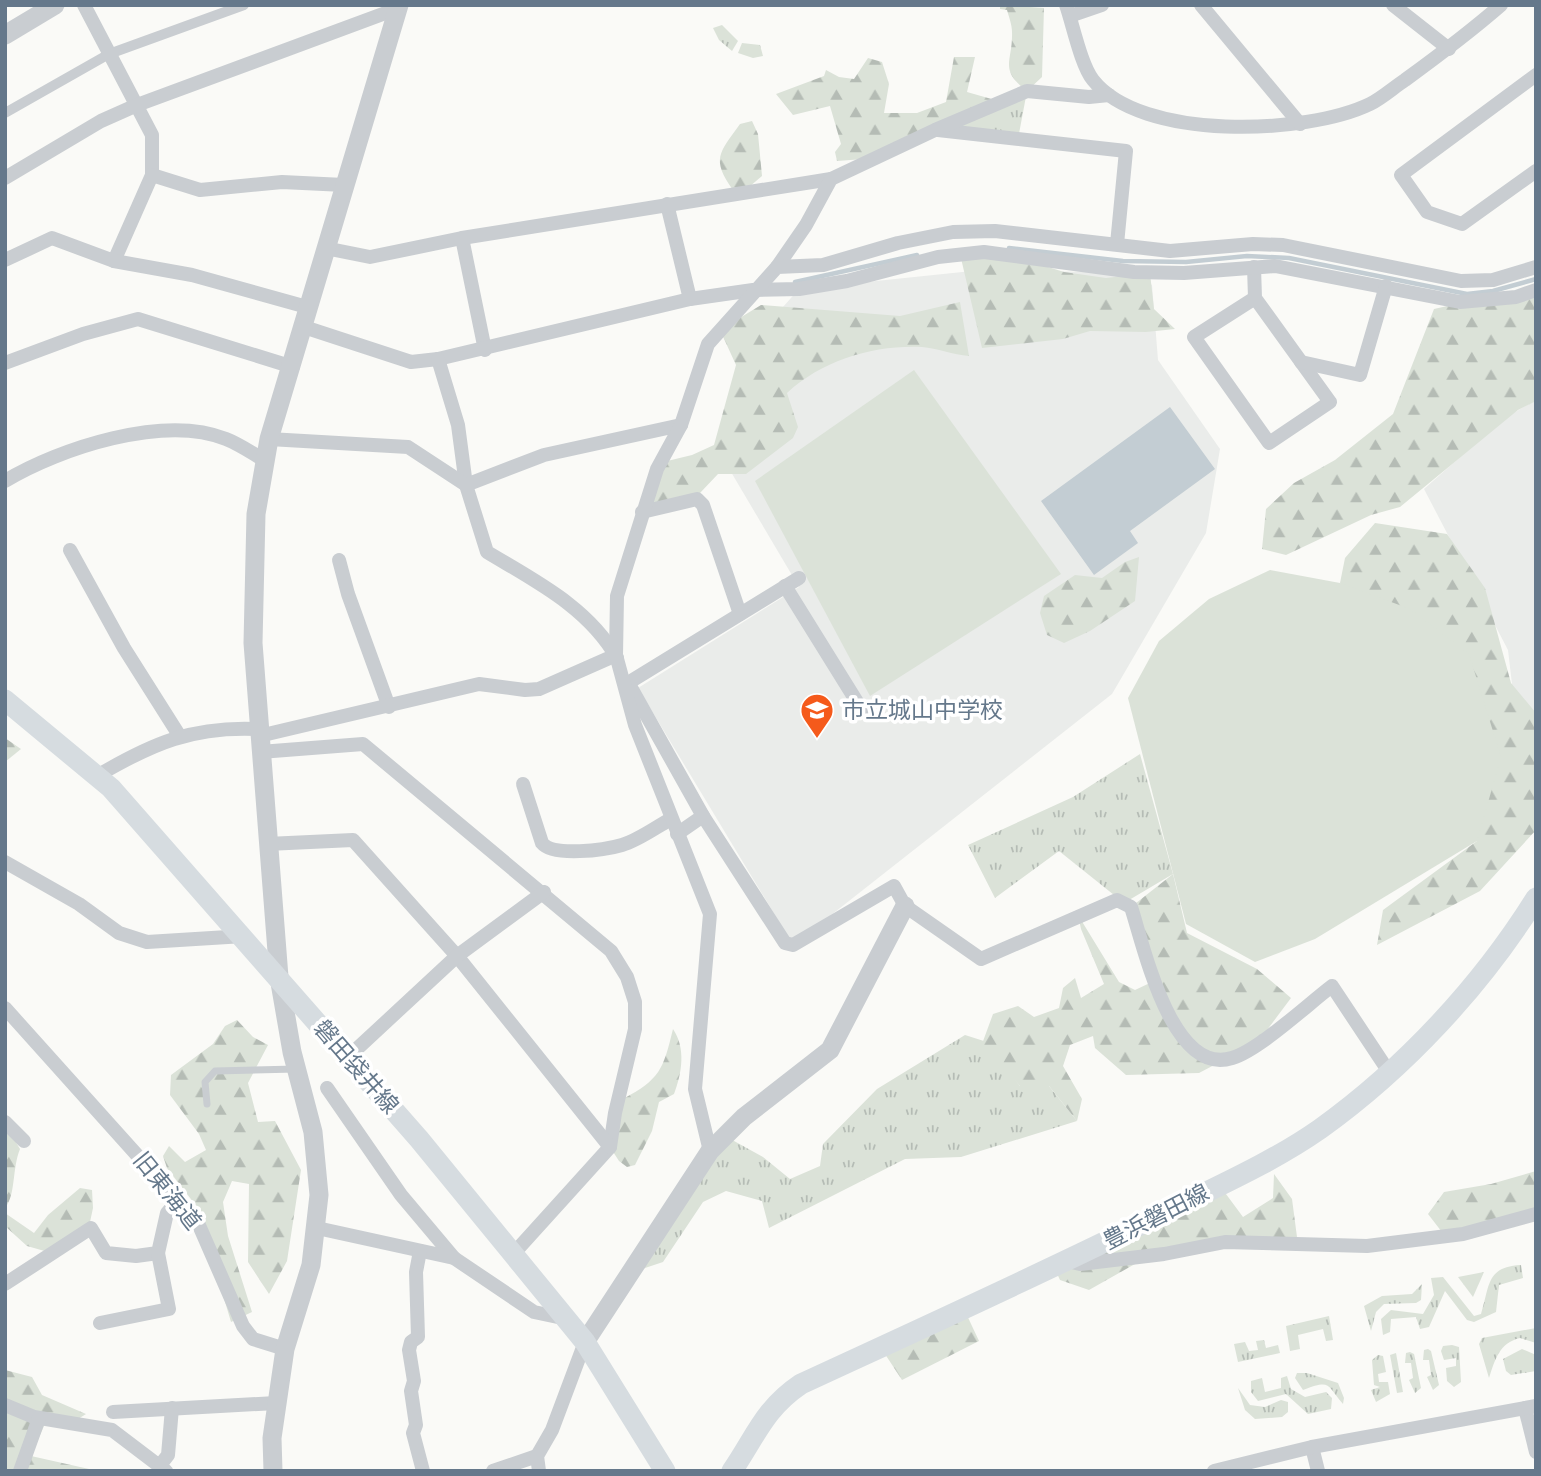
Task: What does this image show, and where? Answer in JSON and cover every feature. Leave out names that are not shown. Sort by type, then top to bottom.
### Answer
[{"type":"main road","name":"磐田袋井線","points":[[5,700],[111,788],[244,936],[515,1252],[585,1342],[665,1471]]},
{"type":"main road","name":"豊浜磐田線","points":[[732,1471],[762,1419],[781,1398],[801,1384],[1068,1261],[1278,1154],[1318,1130],[1389,1072],[1472,987],[1506,945],[1536,898]]},
{"type":"street","points":[[5,34],[55,5]]},
{"type":"street","points":[[83,5],[152,135],[152,175],[114,261]]},
{"type":"street","points":[[5,113],[109,54],[244,5]]},
{"type":"street","points":[[1102,5],[1068,11],[1092,79],[1109,95],[1130,108],[1176,121],[1223,126],[1300,124],[1337,117],[1371,103],[1449,49],[1501,5]]},
{"type":"street","points":[[1201,5],[1300,124]]},
{"type":"street","points":[[1393,5],[1449,49]]},
{"type":"street","points":[[5,178],[101,121],[137,105],[399,7]]},
{"type":"street","points":[[272,1471],[276,1403],[285,1349],[311,1265],[319,1195],[315,1145],[279,977],[259,739],[252,594],[256,514],[269,439],[293,367],[307,307],[399,7]]},
{"type":"street","points":[[1536,75],[1401,175],[1427,212],[1462,224],[1536,171]]},
{"type":"street","points":[[325,247],[370,257],[462,238],[831,179],[935,130],[1027,91],[1089,97],[1109,95]]},
{"type":"street","points":[[935,130],[1126,151],[1117,244]]},
{"type":"street","points":[[152,175],[200,190],[282,182],[344,185]]},
{"type":"street","points":[[710,1151],[695,1089],[710,914],[635,725],[615,655],[617,596],[656,469],[681,425],[708,344],[753,290],[777,267],[806,225],[831,179]]},
{"type":"street","points":[[667,204],[690,299]]},
{"type":"street","points":[[777,267],[823,265],[898,243],[953,232],[995,231],[1170,251],[1253,244],[1283,245],[1461,281],[1493,280],[1536,267]]},
{"type":"street","points":[[1048,261],[1051,237]]},
{"type":"street","points":[[5,260],[51,238],[114,261],[204,277],[307,307]]},
{"type":"street","points":[[462,238],[485,350]]},
{"type":"street","points":[[304,327],[411,362],[485,350],[690,299],[753,290],[769,292],[823,285],[939,257],[984,252],[1134,272],[1275,266],[1311,270],[1460,302],[1488,301],[1536,290]]},
{"type":"street","points":[[1254,267],[1255,298],[1330,402],[1269,443],[1194,337],[1255,298]]},
{"type":"street","points":[[1421,294],[1426,276]]},
{"type":"street","points":[[1301,362],[1360,375],[1386,286]]},
{"type":"street","points":[[5,363],[83,334],[138,319],[293,367]]},
{"type":"street","points":[[438,359],[458,425],[466,485],[487,552],[567,600],[615,655],[703,816],[785,943],[793,945],[894,886],[905,906],[981,959],[1117,900],[1131,907],[1172,1023],[1186,1044],[1202,1055],[1216,1060],[1231,1059],[1247,1051],[1332,986],[1389,1072]]},
{"type":"street","points":[[466,485],[544,455],[681,425]]},
{"type":"street","points":[[5,481],[32,465],[66,453],[136,434],[166,431],[225,439],[264,460]]},
{"type":"street","points":[[269,439],[408,447],[466,485]]},
{"type":"street","points":[[642,512],[697,499],[703,505],[740,614]]},
{"type":"street","points":[[70,550],[124,648],[179,735]]},
{"type":"street","points":[[339,560],[348,594],[389,707]]},
{"type":"street","points":[[628,682],[799,578]]},
{"type":"street","points":[[785,586],[862,710]]},
{"type":"street","points":[[259,739],[479,684],[524,690],[539,689],[615,655]]},
{"type":"street","points":[[97,776],[141,750],[179,735],[223,727],[259,739],[363,744],[544,892],[611,951],[627,977],[635,1002],[635,1029],[610,1146],[515,1252]]},
{"type":"street","points":[[523,784],[542,843],[547,849],[560,852],[623,845],[671,818]]},
{"type":"street","points":[[677,834],[703,816]]},
{"type":"street","points":[[267,844],[353,840],[457,956],[610,1146]]},
{"type":"street","points":[[5,862],[79,904],[119,933],[147,942],[244,936]]},
{"type":"street","points":[[347,1058],[457,956],[544,892]]},
{"type":"street","points":[[493,1471],[538,1463],[585,1342],[710,1151],[744,1117],[830,1050],[905,906]]},
{"type":"street","name":"旧東海道","points":[[5,1008],[198,1223],[243,1326],[253,1339],[285,1349]]},
{"type":"street","points":[[327,1088],[401,1195],[454,1258],[534,1312],[567,1319]]},
{"type":"street","points":[[5,1122],[24,1141]]},
{"type":"street","points":[[100,1323],[169,1309],[158,1253],[167,1213],[179,1199]]},
{"type":"street","points":[[1068,1261],[1080,1264],[1164,1254],[1225,1242],[1367,1246],[1463,1234],[1536,1214]]},
{"type":"street","points":[[5,1284],[91,1228],[106,1253],[136,1256],[158,1253]]},
{"type":"street","points":[[317,1228],[454,1258]]},
{"type":"street","points":[[420,1251],[416,1272],[418,1337],[411,1342],[409,1350],[414,1381],[411,1391],[416,1425],[413,1433],[423,1471]]},
{"type":"street","points":[[113,1412],[276,1403]]},
{"type":"street","points":[[5,1405],[39,1418],[112,1430],[163,1468],[169,1455],[172,1408]]},
{"type":"street","points":[[1214,1471],[1312,1447],[1530,1407],[1536,1452]]},
{"type":"street","points":[[20,1471],[39,1418]]},
{"type":"street","points":[[1312,1447],[1318,1471]]},
{"type":"lane","points":[[207,1104],[205,1082],[215,1071],[297,1069]]},
{"type":"shaded area","points":[[972,271],[1134,272],[1152,285],[1158,360],[1220,449],[1206,533],[1112,694],[793,945],[638,688],[799,587],[731,472],[750,344],[799,289]]},
{"type":"shaded area","points":[[1536,400],[1536,714],[1514,701],[1508,650],[1424,489],[1503,419]]},
{"type":"shaded area","points":[[1170,407],[1215,469],[1130,531],[1138,543],[1094,575],[1041,501]]},
{"type":"green space","points":[[1000,5],[1044,8],[1042,77],[1027,91],[1010,71],[1012,27],[1007,10],[1000,9]]},
{"type":"green space","points":[[722,25],[738,41],[732,51],[719,40],[713,28]]},
{"type":"green space","points":[[742,43],[760,45],[763,56],[753,58],[738,53]]},
{"type":"green space","points":[[954,57],[975,57],[967,92],[995,100],[864,159],[837,161],[835,152],[841,144],[830,106],[793,115],[776,94],[824,76],[826,70],[839,77],[854,79],[868,58],[882,62],[889,84],[884,113],[917,113],[946,102]]},
{"type":"green space","points":[[1027,91],[1018,139],[935,130]]},
{"type":"green space","points":[[752,121],[758,134],[762,176],[749,187],[733,190],[722,171],[720,156],[740,124]]},
{"type":"green space","points":[[960,254],[1013,256],[1064,272],[1106,278],[1150,273],[1154,309],[1175,329],[1146,332],[1090,331],[1063,339],[982,348]]},
{"type":"green space","points":[[1536,286],[1536,401],[1518,410],[1400,507],[1371,515],[1286,555],[1262,549],[1266,509],[1294,483],[1335,460],[1393,414],[1434,309]]},
{"type":"green space","points":[[960,302],[969,356],[928,348],[904,347],[867,352],[833,363],[801,381],[787,393],[798,427],[793,438],[746,474],[718,474],[700,493],[642,512],[659,463],[692,455],[714,445],[736,365],[720,330],[761,305],[900,316]]},
{"type":"green space","points":[[914,370],[1061,574],[870,696],[755,481]]},
{"type":"green space","points":[[1375,523],[1447,534],[1485,588],[1511,683],[1536,713],[1536,830],[1480,891],[1377,945],[1383,910],[1477,841],[1340,583],[1345,558]]},
{"type":"green space","points":[[1139,557],[1135,601],[1090,631],[1064,643],[1047,635],[1040,613],[1044,596],[1075,575],[1102,578],[1125,562]]},
{"type":"green space","points":[[1270,570],[1340,583],[1410,609],[1469,654],[1501,757],[1477,841],[1315,939],[1255,962],[1186,924],[1128,698],[1159,641],[1209,599]]},
{"type":"green space","points":[[5,738],[21,749],[5,762]]},
{"type":"green space","points":[[1140,754],[1173,874],[1124,903],[1059,851],[995,898],[968,845],[1073,797]]},
{"type":"green space","points":[[1173,874],[1187,933],[1257,969],[1291,998],[1258,1042],[1199,1073],[1126,1075],[1095,1048],[1093,1036],[1070,1045],[1063,1066],[1082,1099],[1077,1121],[1049,1086],[1020,1086],[982,1044],[993,1014],[1018,1006],[1034,1017],[1059,1008],[1063,988],[1075,978],[1081,998],[1104,984],[1081,929],[1078,915],[1119,982],[1135,990],[1152,982],[1131,907]]},
{"type":"green space","points":[[237,1020],[253,1037],[268,1045],[248,1083],[258,1122],[275,1121],[301,1170],[287,1261],[269,1294],[248,1262],[249,1184],[232,1181],[223,1202],[228,1236],[252,1312],[231,1322],[197,1207],[167,1168],[163,1156],[169,1146],[185,1162],[206,1150],[199,1134],[170,1095],[171,1075],[213,1044],[225,1026]]},
{"type":"green space","points":[[673,1029],[681,1052],[677,1086],[674,1094],[659,1102],[652,1131],[635,1165],[627,1167],[619,1161],[610,1147],[623,1099],[645,1085],[658,1072]]},
{"type":"green space","points":[[965,1035],[987,1042],[1020,1086],[1049,1086],[1077,1121],[961,1157],[905,1159],[769,1228],[762,1201],[726,1191],[703,1202],[663,1262],[642,1269],[725,1136],[763,1157],[790,1179],[820,1166],[823,1144],[877,1089]]},
{"type":"green space","points":[[5,1124],[20,1149],[11,1196],[5,1208]]},
{"type":"green space","points":[[1536,1171],[1536,1217],[1445,1236],[1428,1214],[1444,1192],[1491,1184]]},
{"type":"green space","points":[[1274,1174],[1292,1199],[1297,1237],[1281,1243],[1165,1247],[1089,1290],[1060,1280],[1054,1267],[1223,1190],[1243,1217],[1273,1198]]},
{"type":"green space","points":[[80,1188],[92,1190],[93,1208],[90,1222],[48,1252],[27,1246],[5,1226],[5,1213],[34,1233],[48,1215]]},
{"type":"green space","points":[[1521,1265],[1523,1278],[1499,1285],[1496,1312],[1474,1322],[1467,1320],[1445,1291],[1429,1327],[1420,1329],[1416,1317],[1391,1319],[1390,1332],[1383,1335],[1381,1319],[1391,1310],[1423,1314],[1434,1295],[1431,1278],[1443,1277],[1474,1316],[1481,1314],[1488,1286],[1495,1274],[1501,1269]]},
{"type":"green space","points":[[1484,1272],[1473,1297],[1458,1277]]},
{"type":"green space","points":[[1422,1284],[1421,1300],[1416,1303],[1384,1304],[1376,1312],[1371,1331],[1364,1306],[1382,1296],[1412,1294]]},
{"type":"green space","points":[[964,1309],[979,1341],[902,1380],[881,1348]]},
{"type":"green space","points":[[1329,1316],[1333,1340],[1326,1341],[1323,1329],[1298,1335],[1300,1349],[1290,1351],[1286,1326]]},
{"type":"green space","points":[[1536,1328],[1536,1343],[1520,1338],[1503,1348],[1489,1378],[1479,1344],[1482,1338]]},
{"type":"green space","points":[[1264,1340],[1266,1348],[1278,1345],[1280,1353],[1238,1362],[1234,1344],[1245,1342],[1249,1351],[1258,1350],[1256,1341]]},
{"type":"green space","points":[[1443,1346],[1459,1347],[1461,1382],[1454,1387],[1447,1381],[1446,1368],[1456,1366],[1456,1358],[1444,1360],[1441,1351]]},
{"type":"green space","points":[[1522,1349],[1536,1355],[1536,1371],[1511,1375],[1506,1371],[1503,1359]]},
{"type":"green space","points":[[1424,1350],[1431,1351],[1439,1385],[1433,1390],[1427,1377],[1431,1375],[1429,1360],[1423,1360]]},
{"type":"green space","points":[[1396,1353],[1403,1392],[1397,1393],[1390,1355]]},
{"type":"green space","points":[[1406,1353],[1414,1354],[1421,1388],[1415,1393],[1409,1380],[1413,1378],[1411,1363],[1405,1363]]},
{"type":"green space","points":[[1378,1355],[1383,1356],[1386,1372],[1378,1374],[1379,1382],[1388,1382],[1390,1394],[1376,1402],[1371,1390],[1380,1387],[1374,1385],[1372,1360]]},
{"type":"green space","points":[[5,1370],[32,1377],[42,1395],[86,1414],[78,1419],[47,1419],[31,1456],[98,1471],[5,1471]]},
{"type":"green space","points":[[1297,1373],[1307,1373],[1338,1383],[1344,1398],[1343,1404],[1328,1386],[1319,1385],[1303,1390],[1295,1378]]},
{"type":"green space","points":[[1287,1376],[1291,1389],[1305,1397],[1326,1392],[1332,1398],[1331,1409],[1308,1414],[1286,1394],[1258,1401],[1251,1392],[1251,1381],[1262,1378],[1265,1392],[1281,1388],[1281,1378]]},
{"type":"green space","points":[[1238,1388],[1250,1405],[1265,1407],[1281,1400],[1288,1402],[1288,1412],[1282,1417],[1255,1419],[1245,1410]]},
{"type":"waterway","points":[[1009,248],[1123,261],[1186,262],[1247,256],[1289,258],[1467,294],[1493,291],[1536,279]]},
{"type":"waterway","points":[[795,282],[917,255]]},
{"type":"place","name":"市立城山中学校","points":[[817,740]]}]
